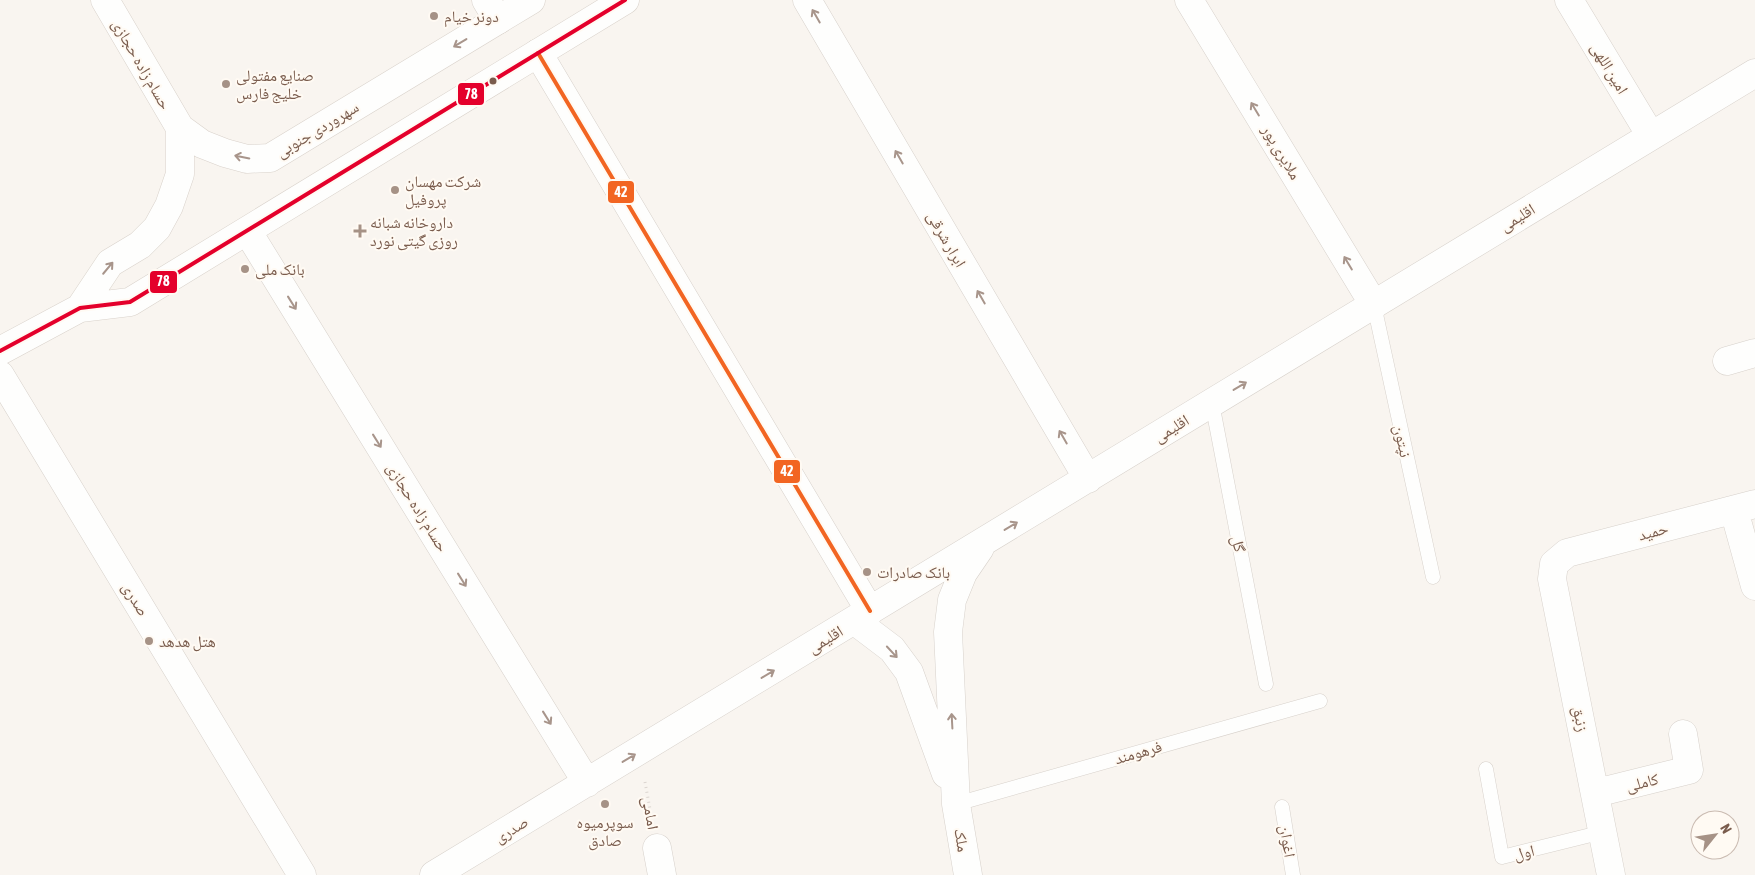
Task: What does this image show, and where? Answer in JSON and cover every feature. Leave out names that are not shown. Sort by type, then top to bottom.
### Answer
[{"type":"street","name":"حسام زاده حجازی","points":[[104,0],[180,128]]},
{"type":"street","name":"سهروردی جنوبی","points":[[180,128],[202,144],[225,153],[247,158],[270,158],[492,10],[532,0]]},
{"type":"street","points":[[0,351],[80,308],[130,302],[248,232],[625,0]]},
{"type":"street","name":"ابرار شرقی","points":[[807,0],[1088,479]]},
{"type":"street","name":"ملایری پور","points":[[1189,0],[1374,305]]},
{"type":"street","name":"امین اللهی","points":[[1569,0],[1650,136]]},
{"type":"street","points":[[538,53],[863,616],[909,672],[956,804]]},
{"type":"street","name":"اقلیمی","points":[[587,784],[1650,136],[1753,80]]},
{"type":"street","points":[[80,308],[110,263],[140,245],[157,228],[169,206],[180,174],[180,128]]},
{"type":"street","name":"حسام زاده حجازی","points":[[248,232],[587,784]]},
{"type":"street","points":[[1726,362],[1755,353]]},
{"type":"street","name":"صدری","points":[[0,375],[302,875]]},
{"type":"street","points":[[1745,507],[1755,586]]},
{"type":"street","name":"حمید","points":[[1554,564],[1567,553],[1745,507]]},
{"type":"street","points":[[956,804],[948,632],[952,600],[963,572],[984,543]]},
{"type":"street","name":"زنبق","points":[[1554,564],[1552,579],[1611,875]]},
{"type":"street","name":"کاملی","points":[[1596,793],[1689,770],[1683,734]]},
{"type":"street","name":"صدری","points":[[447,871],[587,784]]},
{"type":"street","name":"ملک","points":[[956,804],[968,875]]},
{"type":"street","name":"امامی","points":[[657,848],[662,875]]},
{"type":"lane","name":"نپتون","points":[[1374,305],[1433,578]]},
{"type":"lane","name":"گل","points":[[1212,404],[1266,684]]},
{"type":"lane","name":"فرهومند","points":[[956,804],[1320,701]]},
{"type":"lane","name":"اول","points":[[1486,769],[1502,857],[1602,832]]},
{"type":"lane","name":"اغوان","points":[[1282,807],[1293,875]]},
{"type":"path","name":"امامی","points":[[640,752],[657,848]]},
{"type":"transit line","name":"78","points":[[0,351],[80,308],[130,302],[625,0]]},
{"type":"transit line","name":"42","points":[[538,53],[870,611]]},
{"type":"place","name":"دونر خیام","points":[[434,16]]},
{"type":"place","name":"صنایع مفتولی خلیج فارس","points":[[226,84]]},
{"type":"place","name":"شرکت مهسان پروفیل","points":[[395,190]]},
{"type":"place","name":"داروخانه شبانه روزی گیتی نورد","points":[[360,231]]},
{"type":"place","name":"بانک ملی","points":[[245,269]]},
{"type":"place","name":"بانک صادرات","points":[[867,572]]},
{"type":"place","name":"هتل هدهد","points":[[149,641]]},
{"type":"place","name":"سوپرمیوه صادق","points":[[605,804]]}]
